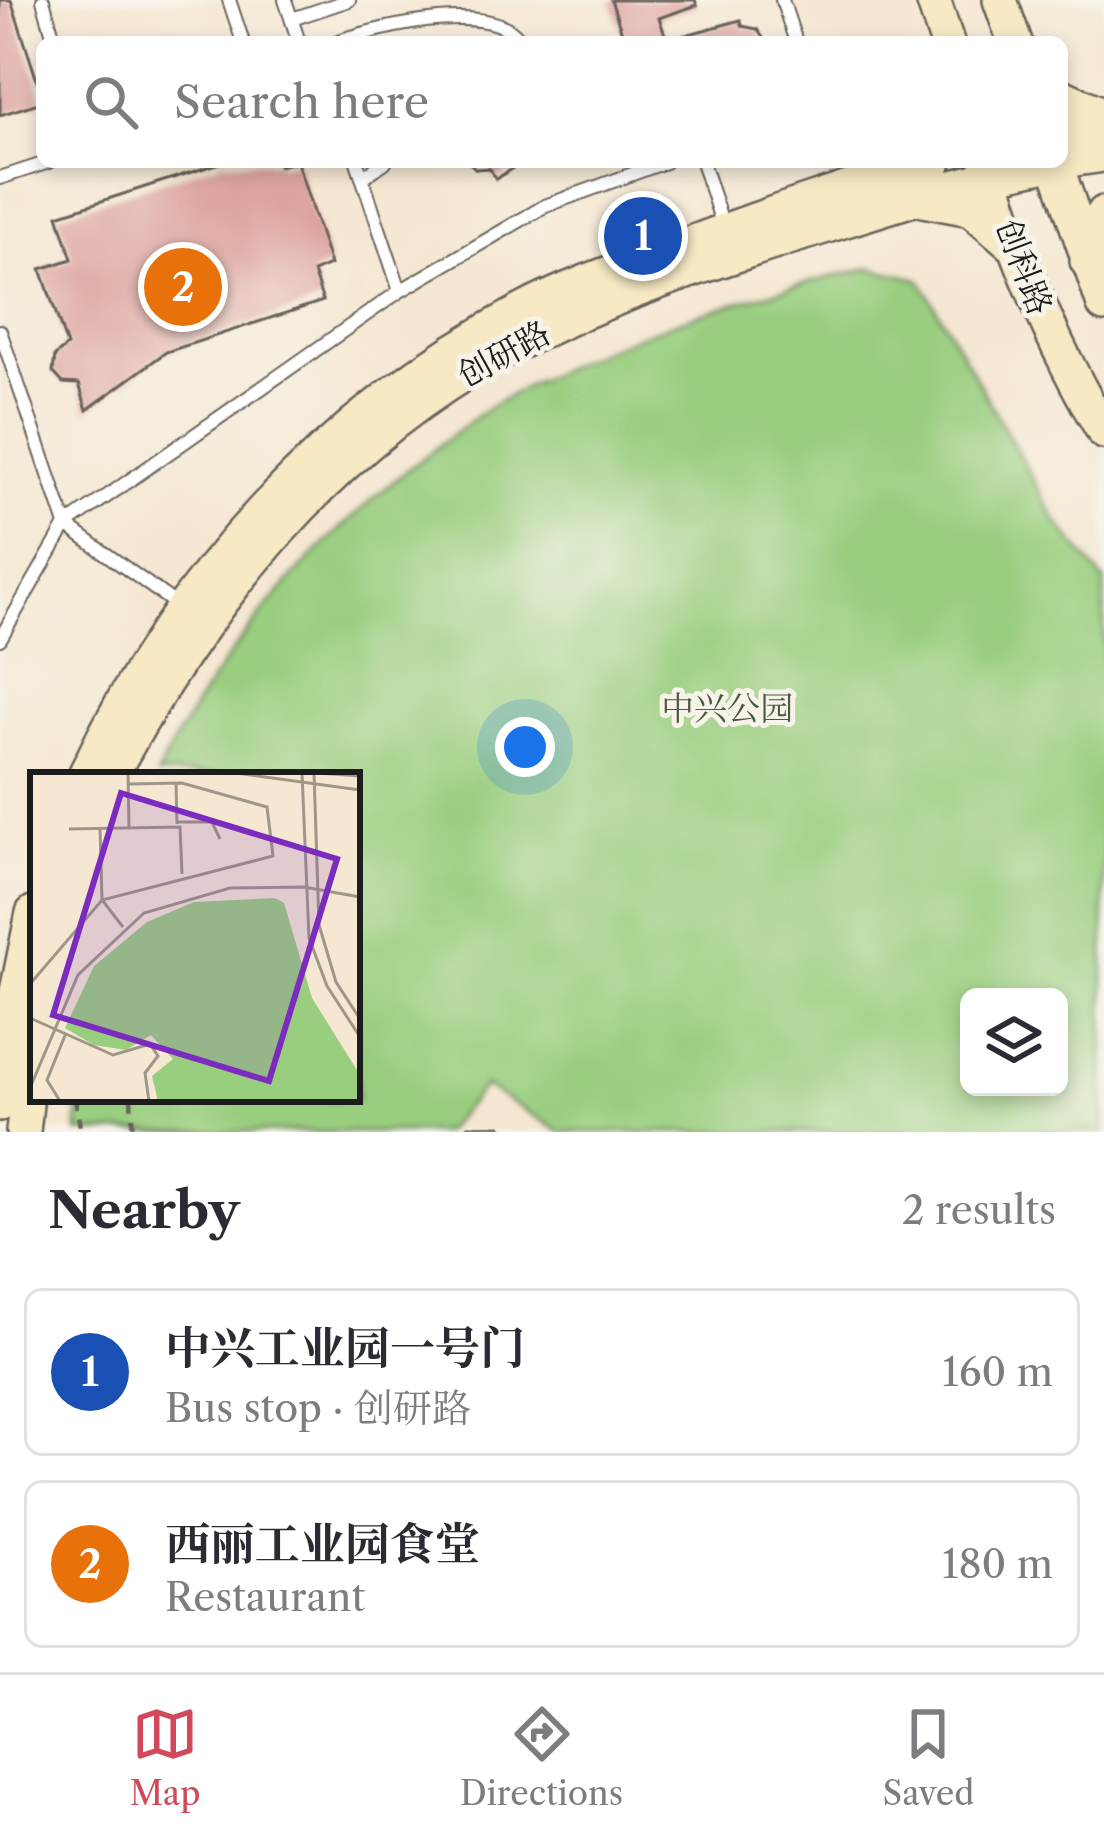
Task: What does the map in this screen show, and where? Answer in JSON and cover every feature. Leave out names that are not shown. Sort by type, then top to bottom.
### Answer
[{"type":"main road","points":[[933,0],[944,36]]},
{"type":"main road","points":[[1068,99],[1104,115]]},
{"type":"main road","points":[[1068,130],[1104,125]]},
{"type":"main road","name":"创研路","points":[[1068,160],[1104,155]]},
{"type":"main road","points":[[850,189],[887,168]]},
{"type":"main road","name":"创研路","points":[[729,243],[850,189],[915,168]]},
{"type":"main road","name":"创科路","points":[[1059,168],[1104,305]]},
{"type":"main road","name":"创研路","points":[[87,772],[138,674],[191,616],[265,507],[382,400],[524,310],[596,278],[903,202],[989,169]]},
{"type":"main road","name":"创科路","points":[[989,169],[1049,331],[1104,432]]},
{"type":"main road","points":[[903,202],[941,202],[970,209],[1015,246]]},
{"type":"main road","points":[[1087,261],[1094,230],[1104,213]]},
{"type":"main road","name":"创研路","points":[[113,772],[191,616]]},
{"type":"main road","points":[[0,1104],[4,1055],[30,928]]},
{"type":"main road","points":[[23,1132],[30,1067]]},
{"type":"lane","points":[[43,0],[53,36]]},
{"type":"lane","points":[[229,0],[241,36]]},
{"type":"lane","points":[[285,0],[297,36]]},
{"type":"lane","points":[[292,19],[349,0]]},
{"type":"lane","points":[[782,0],[794,36]]},
{"type":"lane","points":[[354,36],[449,4]]},
{"type":"lane","points":[[490,5],[506,15],[517,36]]},
{"type":"lane","points":[[0,178],[36,166]]},
{"type":"lane","points":[[359,168],[400,291]]},
{"type":"lane","points":[[362,178],[376,168]]},
{"type":"lane","points":[[0,640],[66,525],[400,291],[545,206],[649,168]]},
{"type":"lane","points":[[704,168],[729,243]]},
{"type":"lane","points":[[0,331],[66,525],[191,616]]},
{"type":"lane","points":[[471,1132],[498,1132]]},
{"type":"path","points":[[76,1102],[81,1132]]},
{"type":"path","points":[[131,1102],[133,1132]]},
{"type":"green space","name":"中兴公园","points":[[870,268],[920,279],[1057,522],[1104,581],[1104,1132],[561,1132],[484,1086],[444,1132],[78,1132],[79,1102],[360,1102],[360,772],[159,772],[244,635],[317,552],[398,478],[492,405],[588,356],[680,321]]},
{"type":"building","points":[[0,0],[11,0],[36,77],[36,104],[0,115]]},
{"type":"building","points":[[611,0],[695,0],[697,5],[659,18],[666,36],[623,36]]},
{"type":"building","points":[[741,20],[742,26],[757,29],[762,36],[682,36]]},
{"type":"building","points":[[204,168],[299,168],[330,265],[313,272],[323,301],[166,352],[87,410],[79,384],[63,383],[53,372],[55,356],[67,346],[41,269],[72,259],[58,215]]},
{"type":"building","points":[[489,168],[513,168],[496,179]]},
{"type":"place","name":"中兴工业园一号门","points":[[643,236]]},
{"type":"place","name":"西丽工业园食堂","points":[[183,287]]}]
